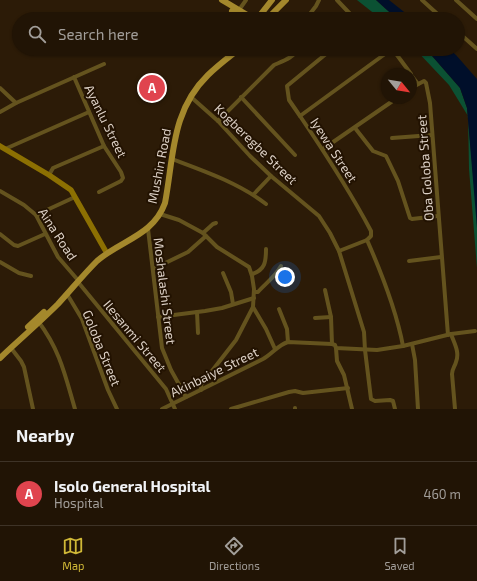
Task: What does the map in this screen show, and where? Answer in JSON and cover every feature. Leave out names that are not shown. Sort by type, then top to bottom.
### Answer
[{"type":"main road","points":[[216,0],[233,12]]},
{"type":"main road","points":[[222,0],[243,12]]},
{"type":"main road","points":[[261,12],[272,0]]},
{"type":"main road","points":[[274,12],[286,0]]},
{"type":"main road","name":"Mushin Road","points":[[0,358],[38,321],[105,250],[145,226],[160,208],[172,134],[180,110],[194,85],[224,56]]},
{"type":"main road","name":"Mushin Road","points":[[0,353],[67,294],[77,280],[107,253],[148,229],[160,214],[166,198],[179,121],[191,97],[208,75],[231,56]]},
{"type":"street","points":[[239,10],[246,0]]},
{"type":"street","points":[[311,12],[319,0]]},
{"type":"street","points":[[337,0],[348,12]]},
{"type":"street","points":[[422,0],[435,12]]},
{"type":"street","points":[[456,0],[477,19]]},
{"type":"street","points":[[465,38],[477,49]]},
{"type":"street","points":[[218,121],[274,65],[292,56]]},
{"type":"street","points":[[300,116],[289,100],[287,86],[323,56]]},
{"type":"street","name":"Iyewa Street","points":[[367,240],[371,236],[371,231],[353,197],[300,116],[380,56]]},
{"type":"street","points":[[398,56],[407,68]]},
{"type":"street","points":[[0,112],[104,64]]},
{"type":"street","name":"Ayanlu Street","points":[[74,77],[104,146],[121,172],[123,178],[121,181],[99,192]]},
{"type":"street","name":"Oba Goloba Street","points":[[418,84],[424,81],[426,83],[430,103],[441,257],[450,334],[458,356],[456,363],[452,368],[455,409]]},
{"type":"street","points":[[0,88],[16,104]]},
{"type":"street","name":"Kogberegbe Street","points":[[191,97],[218,121],[250,156],[271,176],[319,216],[339,251],[364,332],[371,398],[375,401],[393,401],[395,409]]},
{"type":"street","points":[[241,97],[295,155]]},
{"type":"street","points":[[323,149],[389,104]]},
{"type":"street","points":[[3,148],[89,112]]},
{"type":"street","points":[[355,128],[373,151],[386,156],[398,181],[410,218],[438,216]]},
{"type":"street","points":[[392,138],[432,135]]},
{"type":"street","points":[[49,175],[53,168],[104,146]]},
{"type":"street","points":[[3,148],[66,186],[75,197],[105,250]]},
{"type":"street","points":[[172,159],[208,173],[254,194],[266,204]]},
{"type":"street","points":[[254,194],[271,176]]},
{"type":"street","name":"Aina Road","points":[[0,191],[24,205],[36,215],[58,257],[77,280]]},
{"type":"street","points":[[36,215],[75,197]]},
{"type":"street","points":[[160,214],[178,220],[205,234],[217,247],[249,268],[252,274],[254,292],[253,307],[236,340],[201,385],[201,390]]},
{"type":"street","points":[[152,269],[188,252],[213,224],[216,223]]},
{"type":"street","name":"Moshalashi Street","points":[[148,229],[162,348],[171,370],[186,397]]},
{"type":"street","points":[[0,234],[14,245],[18,246],[45,234]]},
{"type":"street","points":[[339,251],[367,240],[389,293],[400,329],[403,346]]},
{"type":"street","points":[[252,274],[259,271],[264,266],[266,249]]},
{"type":"street","points":[[409,260],[441,257]]},
{"type":"street","points":[[0,262],[19,273],[31,276]]},
{"type":"street","points":[[254,292],[258,292],[264,284],[270,281],[281,266]]},
{"type":"street","points":[[223,273],[231,292],[233,304]]},
{"type":"street","name":"Ilesanmi Street","points":[[77,280],[166,389],[175,409]]},
{"type":"street","points":[[325,290],[331,317],[337,361],[344,375],[352,409]]},
{"type":"street","name":"Goloba Street","points":[[67,294],[82,319],[108,390],[117,409]]},
{"type":"street","points":[[158,317],[222,308],[254,298]]},
{"type":"street","points":[[253,307],[266,329],[275,349]]},
{"type":"street","points":[[279,309],[287,329],[288,342],[377,350],[403,346],[450,334],[475,331]]},
{"type":"street","points":[[197,312],[198,333]]},
{"type":"street","points":[[316,318],[331,317]]},
{"type":"street","points":[[38,321],[49,337],[62,362],[75,409]]},
{"type":"street","name":"Akinbaiye Street","points":[[162,409],[263,359],[272,354],[275,349],[288,342]]},
{"type":"street","points":[[412,344],[415,360],[418,409]]},
{"type":"street","points":[[11,348],[24,367],[33,409]]},
{"type":"street","points":[[231,409],[289,392],[295,391],[303,393],[348,388]]},
{"type":"green space","points":[[357,0],[376,0],[389,12],[372,12]]},
{"type":"green space","points":[[422,56],[432,56],[460,88],[468,115],[449,85]]},
{"type":"green space","points":[[468,120],[477,217],[477,268],[469,169]]},
{"type":"water","points":[[376,0],[389,0],[404,12],[389,12]]},
{"type":"water","points":[[432,56],[457,56],[477,79],[477,228],[467,108],[460,88]]},
{"type":"place","name":"Isolo General Hospital","points":[[152,88]]}]
